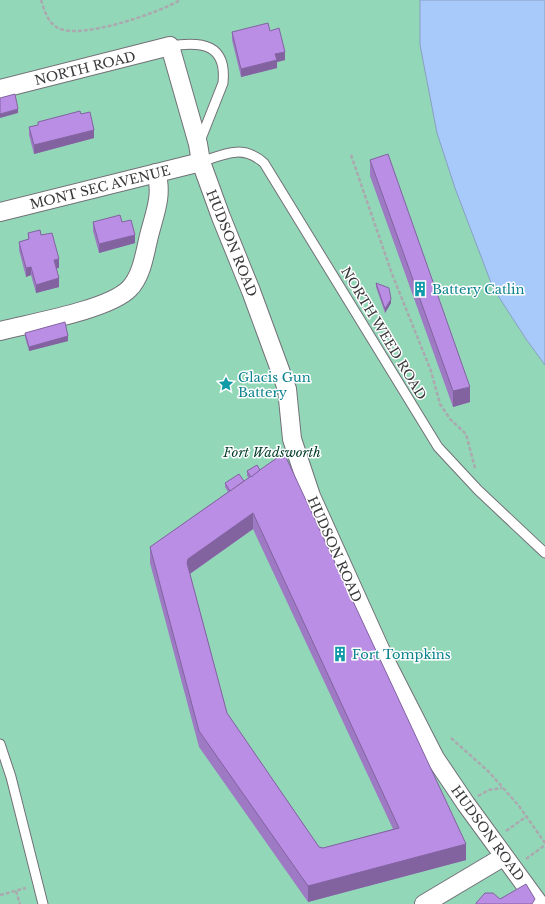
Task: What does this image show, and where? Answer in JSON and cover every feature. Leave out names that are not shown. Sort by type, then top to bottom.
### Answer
[{"type":"street","name":"NORTH ROAD","points":[[0,89],[170,46]]},
{"type":"street","name":"HUDSON ROAD","points":[[170,46],[198,144],[201,162],[287,389],[292,439],[311,496],[385,660],[435,758],[503,857],[539,904]]},
{"type":"street","name":"MONT SEC AVENUE","points":[[0,212],[201,162]]},
{"type":"street","points":[[0,331],[95,307],[118,297],[129,289],[137,276],[143,260],[160,192],[160,182],[156,173]]},
{"type":"street","points":[[424,904],[503,857]]},
{"type":"lane","points":[[170,46],[197,44],[206,45],[214,50],[221,60],[224,73],[223,84],[198,144]]},
{"type":"lane","name":"NORTH WEED ROAD","points":[[201,162],[232,152],[246,152],[256,156],[264,163],[438,447],[478,490],[545,553]]},
{"type":"lane","points":[[0,744],[11,777],[43,904]]},
{"type":"path","points":[[40,0],[49,20],[56,28],[74,32],[84,31],[141,17],[180,0]]},
{"type":"path","points":[[351,155],[392,274],[431,370],[440,404],[450,418],[463,430],[469,439],[478,490]]},
{"type":"path","points":[[452,738],[489,772],[526,816],[545,844],[529,857]]},
{"type":"path","points":[[477,797],[489,790],[502,788]]},
{"type":"path","points":[[508,830],[526,816]]},
{"type":"path","points":[[0,895],[30,887]]},
{"type":"path","points":[[16,891],[20,904]]},
{"type":"green space","name":"Fort Wadsworth","points":[[0,0],[420,0],[420,45],[437,133],[455,188],[493,288],[545,365],[545,904],[0,904]]},
{"type":"water","points":[[420,0],[545,0],[545,365],[493,288],[455,188],[437,133],[420,45]]},
{"type":"building","points":[[268,23],[270,31],[279,28],[285,52],[275,54],[277,60],[241,69],[232,32]]},
{"type":"building","points":[[15,94],[18,109],[0,114],[0,98]]},
{"type":"building","points":[[80,111],[81,114],[90,112],[94,130],[34,145],[29,127],[38,125],[38,122]]},
{"type":"building","name":"Battery Catlin","points":[[388,154],[470,387],[453,391],[370,160]]},
{"type":"building","points":[[120,215],[122,222],[131,220],[135,235],[99,244],[93,222]]},
{"type":"building","points":[[40,230],[41,235],[52,233],[59,259],[54,260],[59,278],[36,285],[31,267],[26,268],[19,242],[29,239],[28,233]]},
{"type":"building","points":[[376,283],[389,288],[391,299],[385,309]]},
{"type":"building","points":[[65,322],[68,336],[29,347],[25,333]]},
{"type":"building","name":"Fort Tompkins","points":[[284,453],[466,844],[308,886],[199,731],[150,547]],"holes":[[[253,513],[399,828],[323,848],[319,847],[227,713],[187,563],[188,559]]]},
{"type":"building","points":[[257,465],[260,470],[251,477],[247,471]]},
{"type":"building","points":[[239,474],[244,481],[230,491],[225,483]]},
{"type":"building","points":[[526,884],[535,899],[532,904],[476,904],[485,893],[493,893],[500,899]]},
{"type":"place","name":"Battery Catlin","points":[[420,289]]},
{"type":"place","name":"Glacis Gun Battery","points":[[226,384]]},
{"type":"place","name":"Fort Tompkins","points":[[340,654]]}]
